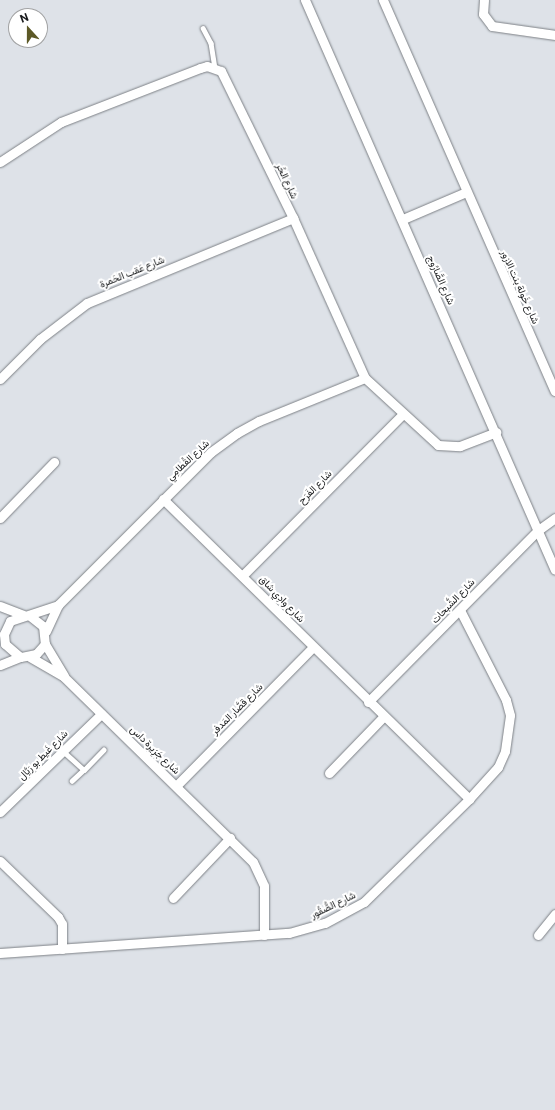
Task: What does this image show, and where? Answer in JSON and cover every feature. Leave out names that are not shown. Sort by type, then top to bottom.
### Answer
[{"type":"street","name":"شارع الصَّارُوج","points":[[305,0],[496,432],[537,531],[555,570]]},
{"type":"street","name":"شارع خَولة بنت الازور","points":[[383,0],[466,192],[555,391]]},
{"type":"street","points":[[484,0],[482,14],[492,26],[555,35]]},
{"type":"street","points":[[0,162],[61,122],[200,68],[215,68]]},
{"type":"street","name":"شارع الحُر","points":[[215,68],[226,76],[365,378],[438,445],[447,447],[460,446],[496,432]]},
{"type":"street","points":[[402,219],[466,192]]},
{"type":"street","name":"شارع عَقب الحَمرة","points":[[0,379],[40,339],[86,303],[292,218]]},
{"type":"street","name":"شارع القُطامِي","points":[[46,631],[58,605],[163,499],[237,433],[365,378]]},
{"type":"street","name":"شارع الفَرَح","points":[[243,575],[404,414]]},
{"type":"street","points":[[0,518],[54,462]]},
{"type":"street","name":"شارع وادِي شاق","points":[[163,499],[243,575],[313,648],[469,799]]},
{"type":"street","name":"شارع الشَّبحات","points":[[368,702],[537,531],[555,518]]},
{"type":"street","name":"شارع القُطامِي","points":[[26,616],[58,605]]},
{"type":"street","points":[[0,606],[40,621],[46,631],[45,644],[30,657],[20,657],[1,664]]},
{"type":"street","name":"شارع الصُّقُور","points":[[0,953],[290,933],[325,923],[364,902],[469,799],[498,767],[509,737],[510,715],[502,688],[460,610]]},
{"type":"street","points":[[4,634],[10,621],[26,616]]},
{"type":"street","points":[[0,625],[4,634],[5,644],[1,664]]},
{"type":"street","points":[[5,644],[20,657]]},
{"type":"street","name":"شارع جَزِيرة داس","points":[[45,644],[64,677],[100,714],[230,838],[253,862],[264,886],[264,935]]},
{"type":"street","name":"شارع قصَّار المَدفر","points":[[176,786],[313,648]]},
{"type":"street","name":"شارع جَزِيرة داس","points":[[30,657],[64,677]]},
{"type":"street","name":"شارع غَيط بو رَيَّال","points":[[0,812],[100,714]]},
{"type":"street","points":[[329,773],[383,717]]},
{"type":"street","points":[[173,898],[230,838]]},
{"type":"street","points":[[0,861],[58,917],[62,924],[62,949]]},
{"type":"street","points":[[538,935],[555,914]]},
{"type":"lane","points":[[203,28],[211,43],[215,68]]},
{"type":"lane","points":[[63,750],[84,770]]},
{"type":"lane","points":[[72,782],[103,750]]}]
